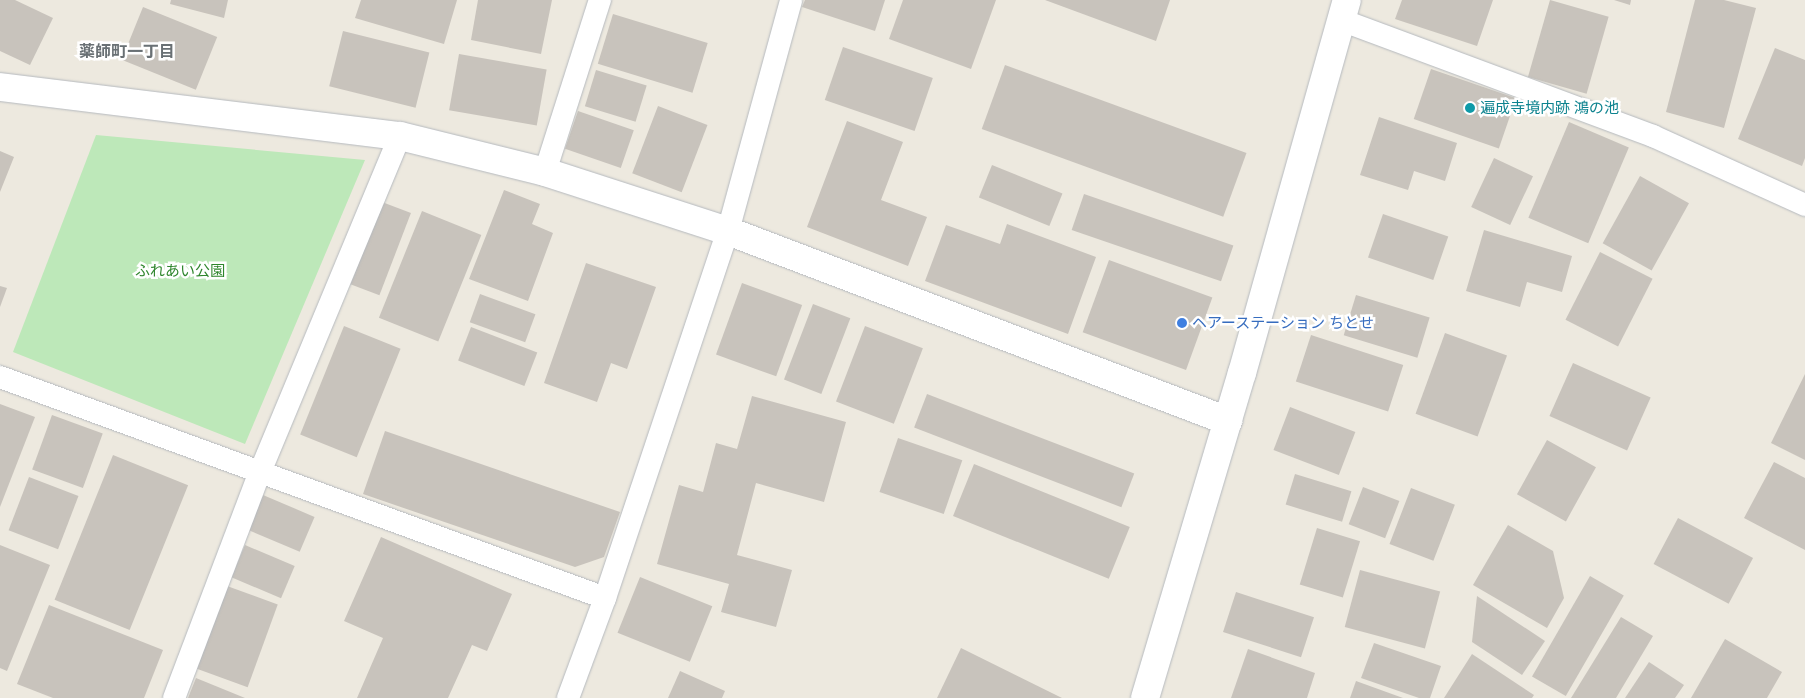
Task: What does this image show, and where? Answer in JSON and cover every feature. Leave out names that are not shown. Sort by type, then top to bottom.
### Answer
[{"type":"street","points":[[1145,698],[1228,421],[1344,10]]},
{"type":"street","points":[[0,87],[400,136],[546,172],[728,231],[1228,421]]},
{"type":"lane","points":[[546,172],[600,0]]},
{"type":"lane","points":[[568,698],[605,598],[728,231],[790,0]]},
{"type":"lane","points":[[1344,10],[1653,136],[1805,205]]},
{"type":"lane","points":[[174,698],[260,472],[400,136]]},
{"type":"lane","points":[[0,378],[605,598]]},
{"type":"green space","name":"ふれあい公園","points":[[96,135],[365,160],[245,444],[13,352]]},
{"type":"building","points":[[0,0],[15,0],[53,18],[30,65],[0,51]]},
{"type":"building","points":[[171,0],[228,0],[224,18],[170,4]]},
{"type":"building","points":[[361,0],[457,0],[444,44],[355,18]]},
{"type":"building","points":[[478,0],[552,0],[541,54],[471,40]]},
{"type":"building","points":[[805,0],[885,0],[875,31],[802,7]]},
{"type":"building","points":[[903,0],[996,0],[971,69],[889,39]]},
{"type":"building","points":[[1045,0],[1170,0],[1156,41]]},
{"type":"building","points":[[1402,0],[1493,0],[1477,46],[1395,19]]},
{"type":"building","points":[[1550,0],[1609,17],[1587,94],[1528,77]]},
{"type":"building","points":[[1614,0],[1631,0],[1630,5]]},
{"type":"building","points":[[1695,0],[1724,0],[1756,8],[1724,128],[1666,112]]},
{"type":"building","points":[[143,7],[217,37],[196,90],[122,60]]},
{"type":"building","points":[[613,14],[708,43],[692,93],[598,64]]},
{"type":"building","points":[[343,31],[429,53],[416,108],[329,86]]},
{"type":"building","points":[[843,47],[933,78],[915,131],[825,100]]},
{"type":"building","points":[[1775,48],[1805,60],[1805,158],[1802,166],[1738,139]]},
{"type":"building","points":[[459,54],[547,69],[537,126],[449,110]]},
{"type":"building","points":[[1005,65],[1247,153],[1223,217],[982,129]]},
{"type":"building","points":[[1431,69],[1516,98],[1499,148],[1414,119]]},
{"type":"building","points":[[596,70],[647,85],[636,122],[585,106]]},
{"type":"building","points":[[658,106],[707,125],[682,192],[632,173]]},
{"type":"building","points":[[578,111],[634,130],[621,168],[565,149]]},
{"type":"building","points":[[1379,117],[1457,143],[1445,181],[1414,171],[1408,190],[1360,175]]},
{"type":"building","points":[[847,121],[903,142],[881,200],[927,217],[908,266],[807,227]]},
{"type":"building","points":[[1569,122],[1629,147],[1588,243],[1528,218]]},
{"type":"building","points":[[0,151],[14,157],[0,192]]},
{"type":"building","points":[[1494,158],[1533,176],[1510,225],[1471,207]]},
{"type":"building","points":[[992,165],[1062,193],[1049,226],[979,197]]},
{"type":"building","points":[[1640,176],[1689,203],[1652,270],[1603,243]]},
{"type":"building","points":[[504,190],[540,204],[532,224],[553,233],[528,301],[469,279]]},
{"type":"building","points":[[1084,194],[1233,245],[1221,281],[1072,230]]},
{"type":"building","points":[[382,202],[411,213],[379,295],[350,284]]},
{"type":"building","points":[[422,211],[481,235],[438,342],[379,318]]},
{"type":"building","points":[[1383,214],[1448,236],[1433,280],[1368,257]]},
{"type":"building","points":[[1007,224],[1096,257],[1068,334],[925,281],[946,225],[1000,244]]},
{"type":"building","points":[[1484,230],[1572,256],[1562,292],[1527,282],[1520,307],[1466,291]]},
{"type":"building","points":[[1600,252],[1653,279],[1618,347],[1565,320]]},
{"type":"building","points":[[1109,260],[1212,298],[1186,370],[1083,332]]},
{"type":"building","points":[[586,263],[656,287],[627,369],[611,363],[597,402],[544,383]]},
{"type":"building","points":[[742,283],[802,305],[776,376],[716,354]]},
{"type":"building","points":[[0,286],[7,288],[0,307]]},
{"type":"building","points":[[480,294],[535,314],[525,342],[470,322]]},
{"type":"building","points":[[1356,295],[1430,318],[1417,358],[1344,335]]},
{"type":"building","points":[[813,304],[850,318],[821,394],[784,380]]},
{"type":"building","points":[[344,326],[401,349],[357,457],[300,434]]},
{"type":"building","points":[[865,326],[923,348],[894,424],[836,402]]},
{"type":"building","points":[[471,327],[537,352],[524,386],[458,361]]},
{"type":"building","points":[[1445,333],[1507,356],[1478,436],[1416,414]]},
{"type":"building","points":[[1311,335],[1403,365],[1388,412],[1296,382]]},
{"type":"building","points":[[1573,363],[1651,398],[1627,451],[1549,416]]},
{"type":"building","points":[[1805,374],[1805,460],[1771,443]]},
{"type":"building","points":[[927,394],[1134,474],[1121,507],[914,428]]},
{"type":"building","points":[[752,396],[846,422],[824,502],[756,483],[737,555],[792,570],[776,627],[721,612],[729,584],[657,564],[679,485],[703,492],[716,443],[737,449]]},
{"type":"building","points":[[0,404],[35,417],[0,507]]},
{"type":"building","points":[[1290,407],[1355,432],[1339,475],[1274,450]]},
{"type":"building","points":[[52,415],[103,433],[83,488],[32,470]]},
{"type":"building","points":[[385,431],[620,512],[604,557],[575,567],[363,494]]},
{"type":"building","points":[[898,438],[962,460],[944,514],[879,492]]},
{"type":"building","points":[[1547,440],[1596,467],[1566,521],[1517,494]]},
{"type":"building","points":[[113,455],[188,485],[130,630],[55,600]]},
{"type":"building","points":[[1774,462],[1805,478],[1805,550],[1744,518]]},
{"type":"building","points":[[974,464],[1130,527],[1109,579],[953,516]]},
{"type":"building","points":[[1295,474],[1351,491],[1342,522],[1286,505]]},
{"type":"building","points":[[29,477],[78,496],[58,549],[9,530]]},
{"type":"building","points":[[1363,487],[1399,501],[1385,538],[1349,524]]},
{"type":"building","points":[[1411,488],[1455,505],[1433,561],[1389,544]]},
{"type":"building","points":[[263,495],[315,517],[300,552],[248,530]]},
{"type":"building","points":[[1678,518],[1753,558],[1729,604],[1654,564]]},
{"type":"building","points":[[1508,525],[1553,551],[1564,598],[1547,628],[1473,585]]},
{"type":"building","points":[[1317,528],[1360,541],[1343,598],[1300,584]]},
{"type":"building","points":[[381,537],[512,594],[487,651],[472,645],[448,698],[357,698],[383,638],[344,621]]},
{"type":"building","points":[[0,545],[50,565],[7,671],[0,668]]},
{"type":"building","points":[[245,545],[295,566],[281,598],[231,577]]},
{"type":"building","points":[[1360,570],[1440,591],[1425,648],[1345,627]]},
{"type":"building","points":[[1590,576],[1624,596],[1566,696],[1532,676]]},
{"type":"building","points":[[640,577],[712,606],[690,662],[618,633]]},
{"type":"building","points":[[227,586],[278,604],[248,687],[197,669]]},
{"type":"building","points":[[1236,592],[1314,617],[1301,657],[1223,632]]},
{"type":"building","points":[[1477,596],[1545,641],[1522,675],[1472,642]]},
{"type":"building","points":[[49,605],[163,650],[144,698],[53,698],[17,684]]},
{"type":"building","points":[[1621,617],[1653,636],[1616,698],[1571,698]]},
{"type":"building","points":[[1725,639],[1782,672],[1767,698],[1691,698]]},
{"type":"building","points":[[1374,643],[1441,666],[1430,698],[1419,698],[1361,678]]},
{"type":"building","points":[[961,648],[1062,698],[937,698]]},
{"type":"building","points":[[1248,649],[1315,673],[1307,698],[1231,698]]},
{"type":"building","points":[[1472,654],[1534,695],[1532,698],[1444,698]]},
{"type":"building","points":[[1649,662],[1684,685],[1675,698],[1625,698]]},
{"type":"building","points":[[680,671],[725,691],[722,698],[668,698]]},
{"type":"building","points":[[196,678],[245,698],[188,698]]},
{"type":"building","points":[[1356,681],[1403,698],[1350,698]]},
{"type":"place","name":"遍成寺境内跡 鴻の池","points":[[1470,108]]},
{"type":"place","name":"ヘアーステーション ちとせ","points":[[1182,323]]},
{"type":"district","name":"薬師町一丁目","points":[[127,51]]}]
